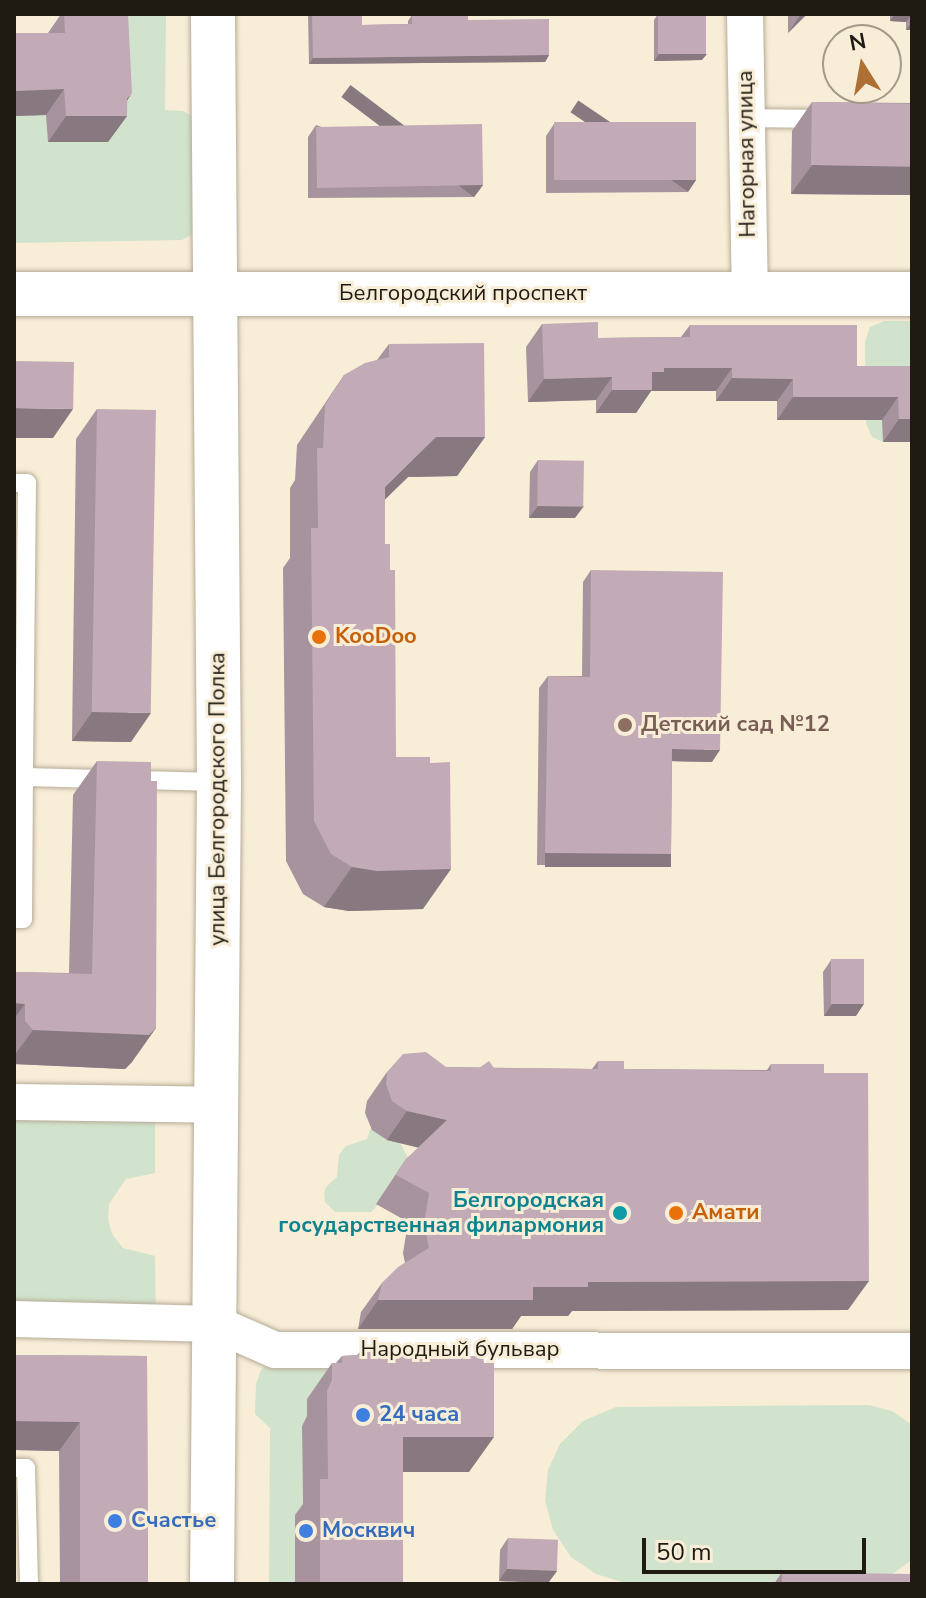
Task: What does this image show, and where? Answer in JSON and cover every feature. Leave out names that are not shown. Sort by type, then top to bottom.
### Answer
[{"type":"main road","name":"улица Белгородского Полка","points":[[212,1584],[219,782],[213,14]]},
{"type":"main road","name":"Белгородский проспект","points":[[14,294],[912,294]]},
{"type":"street","name":"Нагорная улица","points":[[745,14],[750,294]]},
{"type":"street","points":[[14,1102],[218,1105]]},
{"type":"street","name":"Народный бульвар","points":[[14,1319],[216,1324],[275,1350],[912,1351]]},
{"type":"lane","points":[[747,118],[837,119]]},
{"type":"lane","points":[[14,483],[27,483],[23,919],[14,919]]},
{"type":"lane","points":[[24,777],[219,782]]},
{"type":"lane","points":[[14,1468],[26,1468],[29,1584]]},
{"type":"green space","points":[[106,14],[166,14],[165,110],[183,111],[195,118],[194,233],[182,240],[14,243],[14,116]]},
{"type":"green space","points":[[884,321],[912,321],[912,388],[882,389],[883,442],[872,437],[866,423],[865,342],[870,327]]},
{"type":"green space","points":[[14,1116],[155,1117],[155,1173],[126,1179],[109,1204],[108,1219],[112,1234],[123,1248],[155,1256],[156,1321],[14,1317]]},
{"type":"green space","points":[[371,1127],[399,1141],[413,1167],[371,1212],[335,1212],[325,1202],[324,1194],[326,1187],[337,1177],[339,1155],[346,1146],[367,1139]]},
{"type":"green space","points":[[449,1365],[307,1399],[307,1416],[302,1427],[303,1515],[295,1515],[298,1577],[295,1584],[269,1584],[270,1428],[255,1414],[256,1384],[261,1370],[267,1366]]},
{"type":"green space","points":[[869,1405],[892,1411],[912,1425],[912,1560],[891,1575],[860,1582],[622,1582],[596,1574],[571,1557],[553,1530],[545,1501],[548,1470],[560,1444],[583,1421],[616,1407]]},
{"type":"building","points":[[64,14],[128,14],[132,93],[127,98],[127,116],[66,116],[64,89],[14,91],[14,33],[65,33]]},
{"type":"building","points":[[312,14],[362,14],[362,25],[412,24],[412,15],[468,14],[468,20],[549,19],[549,55],[313,58]]},
{"type":"building","points":[[658,14],[706,14],[706,54],[658,54]]},
{"type":"building","points":[[812,102],[912,104],[911,167],[811,165]]},
{"type":"building","points":[[554,122],[696,122],[696,180],[554,180]]},
{"type":"building","points":[[482,124],[483,185],[317,188],[316,127]]},
{"type":"building","points":[[598,322],[598,338],[690,337],[690,325],[857,325],[857,366],[912,366],[912,419],[899,419],[898,397],[793,397],[793,379],[732,378],[732,368],[664,368],[664,372],[652,372],[652,390],[612,390],[612,377],[544,379],[542,324]]},
{"type":"building","points":[[484,343],[485,437],[436,437],[385,487],[385,544],[390,544],[390,570],[395,570],[396,757],[430,757],[430,763],[450,762],[451,869],[377,871],[352,867],[331,854],[314,821],[311,528],[318,528],[317,448],[323,448],[325,405],[344,375],[365,363],[389,357],[389,344]]},
{"type":"building","points":[[14,361],[74,362],[73,409],[14,408]]},
{"type":"building","points":[[97,409],[156,410],[151,713],[92,712]]},
{"type":"building","points":[[538,460],[584,461],[583,507],[537,506]]},
{"type":"building","name":"Детский сад №12","points":[[591,570],[723,572],[720,750],[672,749],[671,854],[545,853],[548,676],[590,677]]},
{"type":"building","points":[[97,761],[151,762],[151,781],[157,781],[156,1028],[149,1035],[33,1030],[25,1021],[25,1004],[14,1003],[14,972],[92,974]]},
{"type":"building","points":[[831,959],[864,959],[864,1004],[831,1004]]},
{"type":"building","name":"Белгородская государственная филармония","points":[[426,1052],[446,1067],[479,1068],[489,1061],[494,1068],[598,1069],[598,1061],[624,1061],[624,1069],[771,1071],[771,1064],[824,1064],[824,1073],[868,1073],[869,1281],[588,1282],[588,1287],[533,1287],[533,1300],[378,1300],[382,1283],[398,1267],[429,1248],[424,1224],[429,1193],[396,1175],[406,1159],[447,1120],[407,1111],[392,1101],[386,1084],[387,1072],[403,1054]]},
{"type":"building","points":[[437,1351],[466,1351],[466,1356],[483,1356],[484,1363],[494,1363],[494,1437],[403,1437],[403,1584],[320,1584],[320,1479],[328,1479],[327,1391],[332,1380],[332,1363],[342,1363],[342,1356],[360,1355],[360,1352],[437,1355]]},
{"type":"building","points":[[14,1355],[147,1356],[148,1584],[80,1584],[80,1422],[14,1421]]},
{"type":"building","points":[[508,1538],[558,1540],[557,1571],[507,1569]]},
{"type":"building","points":[[782,1572],[912,1574],[912,1584],[782,1584]]},
{"type":"place","name":"KooDoo","points":[[319,637]]},
{"type":"place","name":"Детский сад №12","points":[[625,725]]},
{"type":"place","name":"Белгородская государственная филармония","points":[[620,1213]]},
{"type":"place","name":"Амати","points":[[676,1213]]},
{"type":"place","name":"24 часа","points":[[363,1415]]},
{"type":"place","name":"Счастье","points":[[115,1521]]},
{"type":"place","name":"Москвич","points":[[306,1531]]}]
